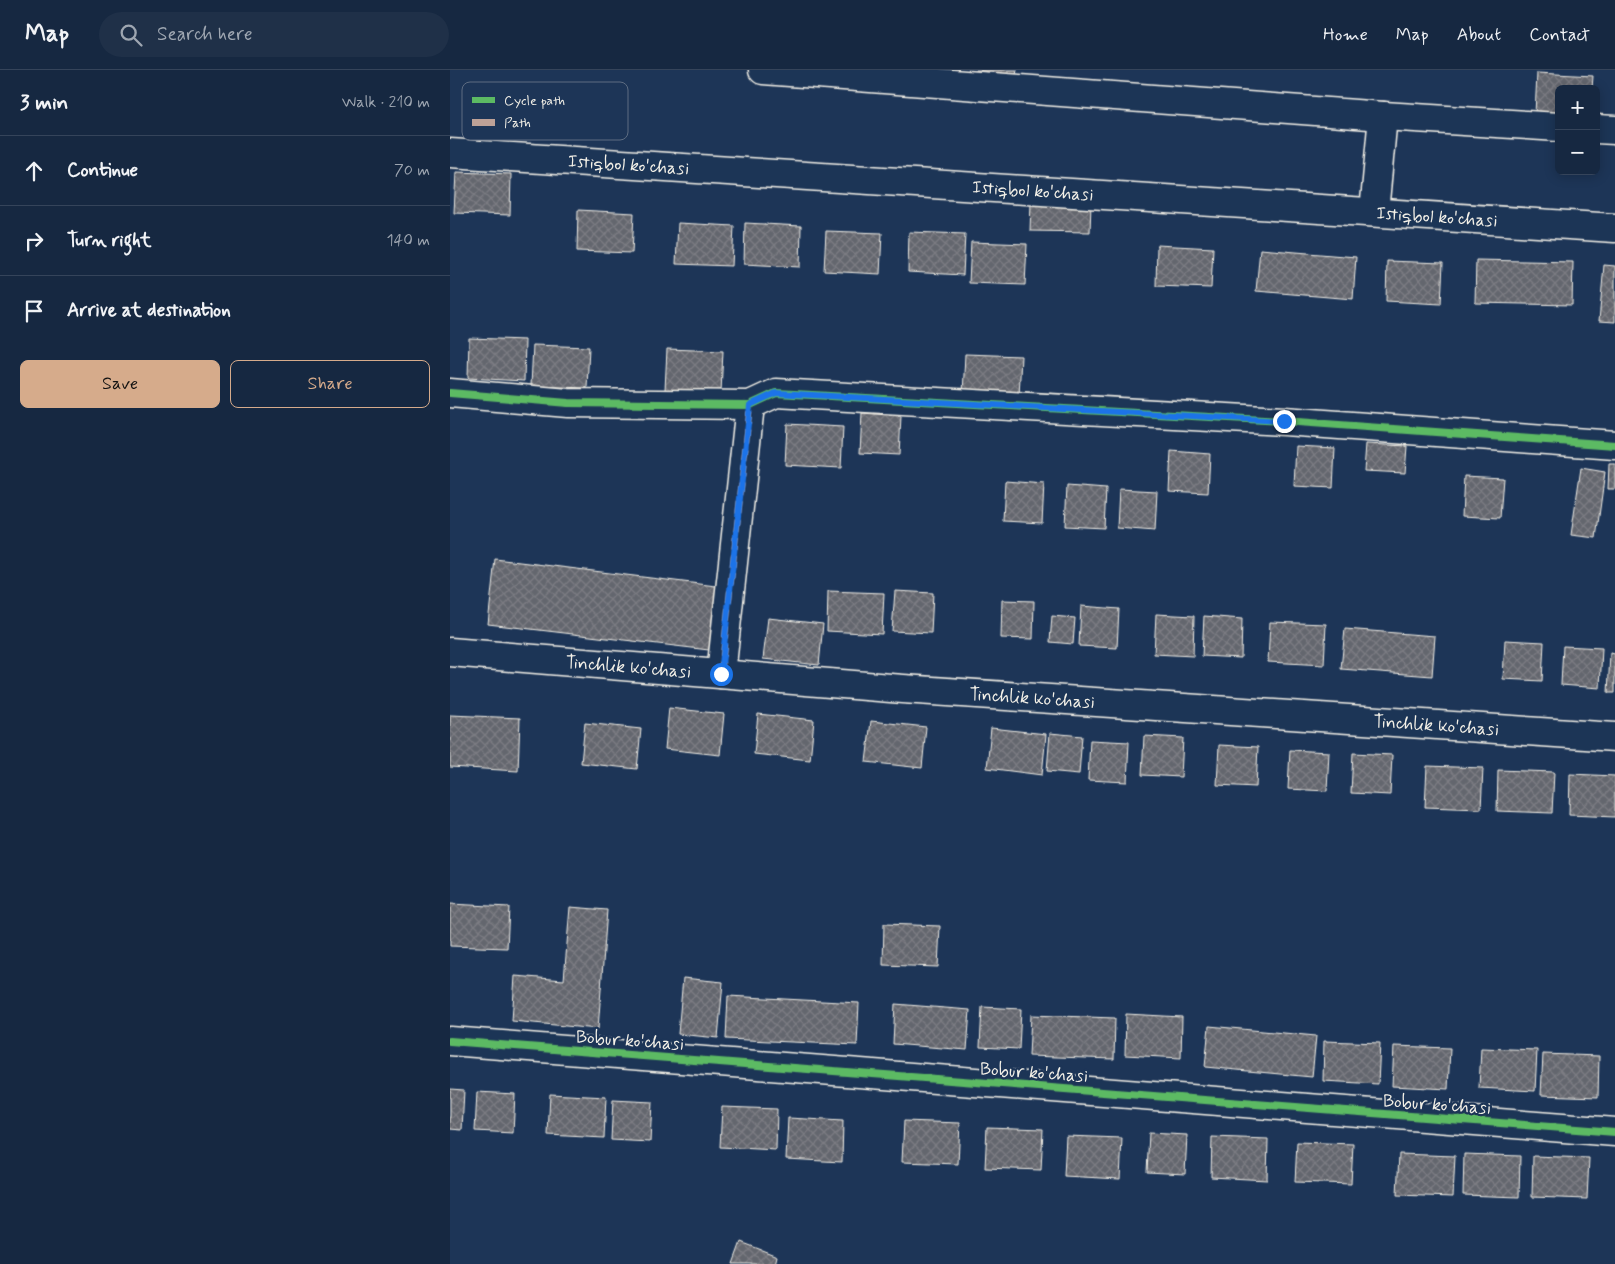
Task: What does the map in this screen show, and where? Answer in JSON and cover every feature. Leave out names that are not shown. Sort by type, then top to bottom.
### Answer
[{"type":"street","points":[[763,70],[1383,116],[1555,127]]},
{"type":"street","points":[[1374,212],[1383,116]]},
{"type":"street","points":[[1600,129],[1615,130]]},
{"type":"street","name":"Istiqbol ko'chasi","points":[[450,153],[1615,228]]},
{"type":"street","points":[[450,393],[568,403],[750,405],[776,393],[1274,420],[1615,445]]},
{"type":"street","points":[[721,674],[750,405]]},
{"type":"street","name":"Tinchlik ko'chasi","points":[[450,652],[913,690],[1615,738]]},
{"type":"street","name":"Bobur ko'chasi","points":[[450,1041],[1615,1132]]},
{"type":"building","points":[[976,70],[1017,70],[1016,75],[976,72]]},
{"type":"building","points":[[1537,73],[1593,76],[1592,85],[1555,85],[1555,115],[1535,114]]},
{"type":"building","points":[[456,172],[511,174],[510,215],[454,213]]},
{"type":"building","points":[[1031,202],[1091,204],[1090,232],[1030,231]]},
{"type":"building","points":[[578,210],[634,213],[632,253],[577,251]]},
{"type":"building","points":[[678,223],[734,226],[732,266],[676,264]]},
{"type":"building","points":[[745,223],[801,226],[800,267],[744,264]]},
{"type":"building","points":[[826,231],[882,233],[880,274],[824,271]]},
{"type":"building","points":[[909,232],[965,234],[963,275],[908,272]]},
{"type":"building","points":[[971,242],[1027,244],[1025,285],[969,283]]},
{"type":"building","points":[[1157,245],[1213,248],[1211,288],[1156,286]]},
{"type":"building","points":[[1260,249],[1356,257],[1353,299],[1256,291]]},
{"type":"building","points":[[1476,260],[1573,262],[1572,305],[1475,303]]},
{"type":"building","points":[[1387,261],[1443,263],[1441,304],[1386,301]]},
{"type":"building","points":[[1604,265],[1615,266],[1615,322],[1599,321]]},
{"type":"building","points":[[469,338],[525,340],[524,381],[468,378]]},
{"type":"building","points":[[533,345],[589,347],[587,388],[531,386]]},
{"type":"building","points":[[667,349],[723,351],[721,392],[665,390]]},
{"type":"building","points":[[965,354],[1021,356],[1019,397],[963,394]]},
{"type":"building","points":[[862,413],[901,416],[899,455],[860,453]]},
{"type":"building","points":[[787,424],[843,427],[841,468],[785,465]]},
{"type":"building","points":[[1366,444],[1407,446],[1405,473],[1364,471]]},
{"type":"building","points":[[1296,446],[1335,448],[1333,488],[1294,486]]},
{"type":"building","points":[[1171,451],[1210,454],[1208,493],[1169,491]]},
{"type":"building","points":[[1609,464],[1615,464],[1615,489],[1608,489]]},
{"type":"building","points":[[1581,468],[1605,472],[1596,538],[1571,535]]},
{"type":"building","points":[[1464,476],[1503,478],[1500,518],[1462,516]]},
{"type":"building","points":[[1005,481],[1044,484],[1042,523],[1003,521]]},
{"type":"building","points":[[1067,486],[1106,489],[1104,528],[1065,526]]},
{"type":"building","points":[[1119,489],[1157,491],[1155,531],[1117,528]]},
{"type":"building","points":[[495,559],[716,586],[709,650],[488,624]]},
{"type":"building","points":[[828,591],[884,593],[882,634],[827,631]]},
{"type":"building","points":[[895,591],[933,593],[931,633],[892,631]]},
{"type":"building","points":[[1002,600],[1034,601],[1033,639],[1001,638]]},
{"type":"building","points":[[1081,606],[1119,609],[1117,648],[1079,646]]},
{"type":"building","points":[[1156,614],[1194,616],[1193,656],[1154,654]]},
{"type":"building","points":[[1052,616],[1075,618],[1073,644],[1050,642]]},
{"type":"building","points":[[1204,616],[1242,619],[1241,658],[1202,656]]},
{"type":"building","points":[[768,618],[823,624],[819,665],[763,659]]},
{"type":"building","points":[[1270,622],[1326,624],[1324,665],[1268,662]]},
{"type":"building","points":[[1345,629],[1435,636],[1432,676],[1341,669]]},
{"type":"building","points":[[1505,640],[1544,642],[1542,681],[1503,679]]},
{"type":"building","points":[[1563,646],[1602,648],[1600,688],[1561,685]]},
{"type":"building","points":[[1610,653],[1615,654],[1615,693],[1608,693]]},
{"type":"building","points":[[669,708],[724,714],[720,755],[665,749]]},
{"type":"building","points":[[758,714],[814,720],[810,760],[754,754]]},
{"type":"building","points":[[450,715],[520,718],[518,771],[450,767]]},
{"type":"building","points":[[871,721],[926,727],[922,768],[866,762]]},
{"type":"building","points":[[585,723],[641,729],[637,769],[581,763]]},
{"type":"building","points":[[991,728],[1046,734],[1042,775],[987,768]]},
{"type":"building","points":[[1050,733],[1082,736],[1079,774],[1047,771]]},
{"type":"building","points":[[1144,736],[1183,738],[1181,777],[1142,775]]},
{"type":"building","points":[[1090,740],[1129,742],[1127,782],[1088,780]]},
{"type":"building","points":[[1219,745],[1258,747],[1256,787],[1217,785]]},
{"type":"building","points":[[1290,750],[1329,752],[1327,791],[1288,789]]},
{"type":"building","points":[[1353,753],[1392,755],[1390,795],[1351,793]]},
{"type":"building","points":[[1427,766],[1483,768],[1481,809],[1425,807]]},
{"type":"building","points":[[1498,770],[1554,772],[1552,813],[1497,811]]},
{"type":"building","points":[[1570,774],[1615,776],[1615,817],[1569,815]]},
{"type":"building","points":[[450,904],[509,907],[507,948],[450,946]]},
{"type":"building","points":[[570,907],[607,910],[598,1029],[512,1021],[515,976],[564,980]]},
{"type":"building","points":[[884,924],[940,926],[938,967],[883,965]]},
{"type":"building","points":[[683,978],[723,982],[718,1038],[678,1034]]},
{"type":"building","points":[[728,996],[859,1003],[857,1045],[726,1039]]},
{"type":"building","points":[[895,1004],[970,1010],[967,1050],[893,1044]]},
{"type":"building","points":[[982,1007],[1021,1009],[1019,1049],[980,1047]]},
{"type":"building","points":[[1126,1014],[1182,1017],[1181,1058],[1125,1055]]},
{"type":"building","points":[[1031,1015],[1115,1018],[1114,1059],[1029,1056]]},
{"type":"building","points":[[1209,1026],[1316,1036],[1312,1077],[1205,1067]]},
{"type":"building","points":[[1324,1041],[1380,1043],[1378,1084],[1323,1081]]},
{"type":"building","points":[[1394,1046],[1450,1048],[1448,1089],[1392,1086]]},
{"type":"building","points":[[1481,1048],[1537,1050],[1535,1091],[1479,1088]]},
{"type":"building","points":[[1543,1054],[1599,1056],[1598,1097],[1541,1095]]},
{"type":"building","points":[[450,1089],[464,1090],[462,1130],[450,1129]]},
{"type":"building","points":[[477,1092],[515,1094],[513,1133],[475,1131]]},
{"type":"building","points":[[550,1094],[606,1097],[604,1138],[548,1135]]},
{"type":"building","points":[[613,1100],[652,1102],[650,1142],[611,1140]]},
{"type":"building","points":[[722,1107],[777,1109],[776,1150],[720,1147]]},
{"type":"building","points":[[788,1118],[843,1121],[842,1162],[786,1159]]},
{"type":"building","points":[[904,1121],[960,1123],[958,1164],[902,1162]]},
{"type":"building","points":[[987,1127],[1043,1129],[1041,1170],[985,1168]]},
{"type":"building","points":[[1149,1133],[1187,1135],[1185,1174],[1147,1172]]},
{"type":"building","points":[[1066,1136],[1122,1138],[1120,1179],[1064,1176]]},
{"type":"building","points":[[1212,1137],[1268,1139],[1267,1180],[1211,1177]]},
{"type":"building","points":[[1297,1142],[1353,1144],[1351,1184],[1295,1182]]},
{"type":"building","points":[[1399,1154],[1455,1156],[1453,1197],[1397,1195]]},
{"type":"building","points":[[1464,1154],[1520,1156],[1519,1197],[1463,1195]]},
{"type":"building","points":[[1533,1156],[1589,1158],[1587,1199],[1532,1197]]},
{"type":"building","points":[[741,1242],[777,1256],[775,1264],[733,1264]]},
{"type":"marked path","points":[[721,674],[750,405]]},
{"type":"cycle path","points":[[450,393],[568,403],[750,405],[776,393],[1284,421],[1615,445]]},
{"type":"cycle path","points":[[450,1041],[1615,1132]]},
{"type":"route","points":[[721,674],[750,405],[776,393],[1284,421]]}]
